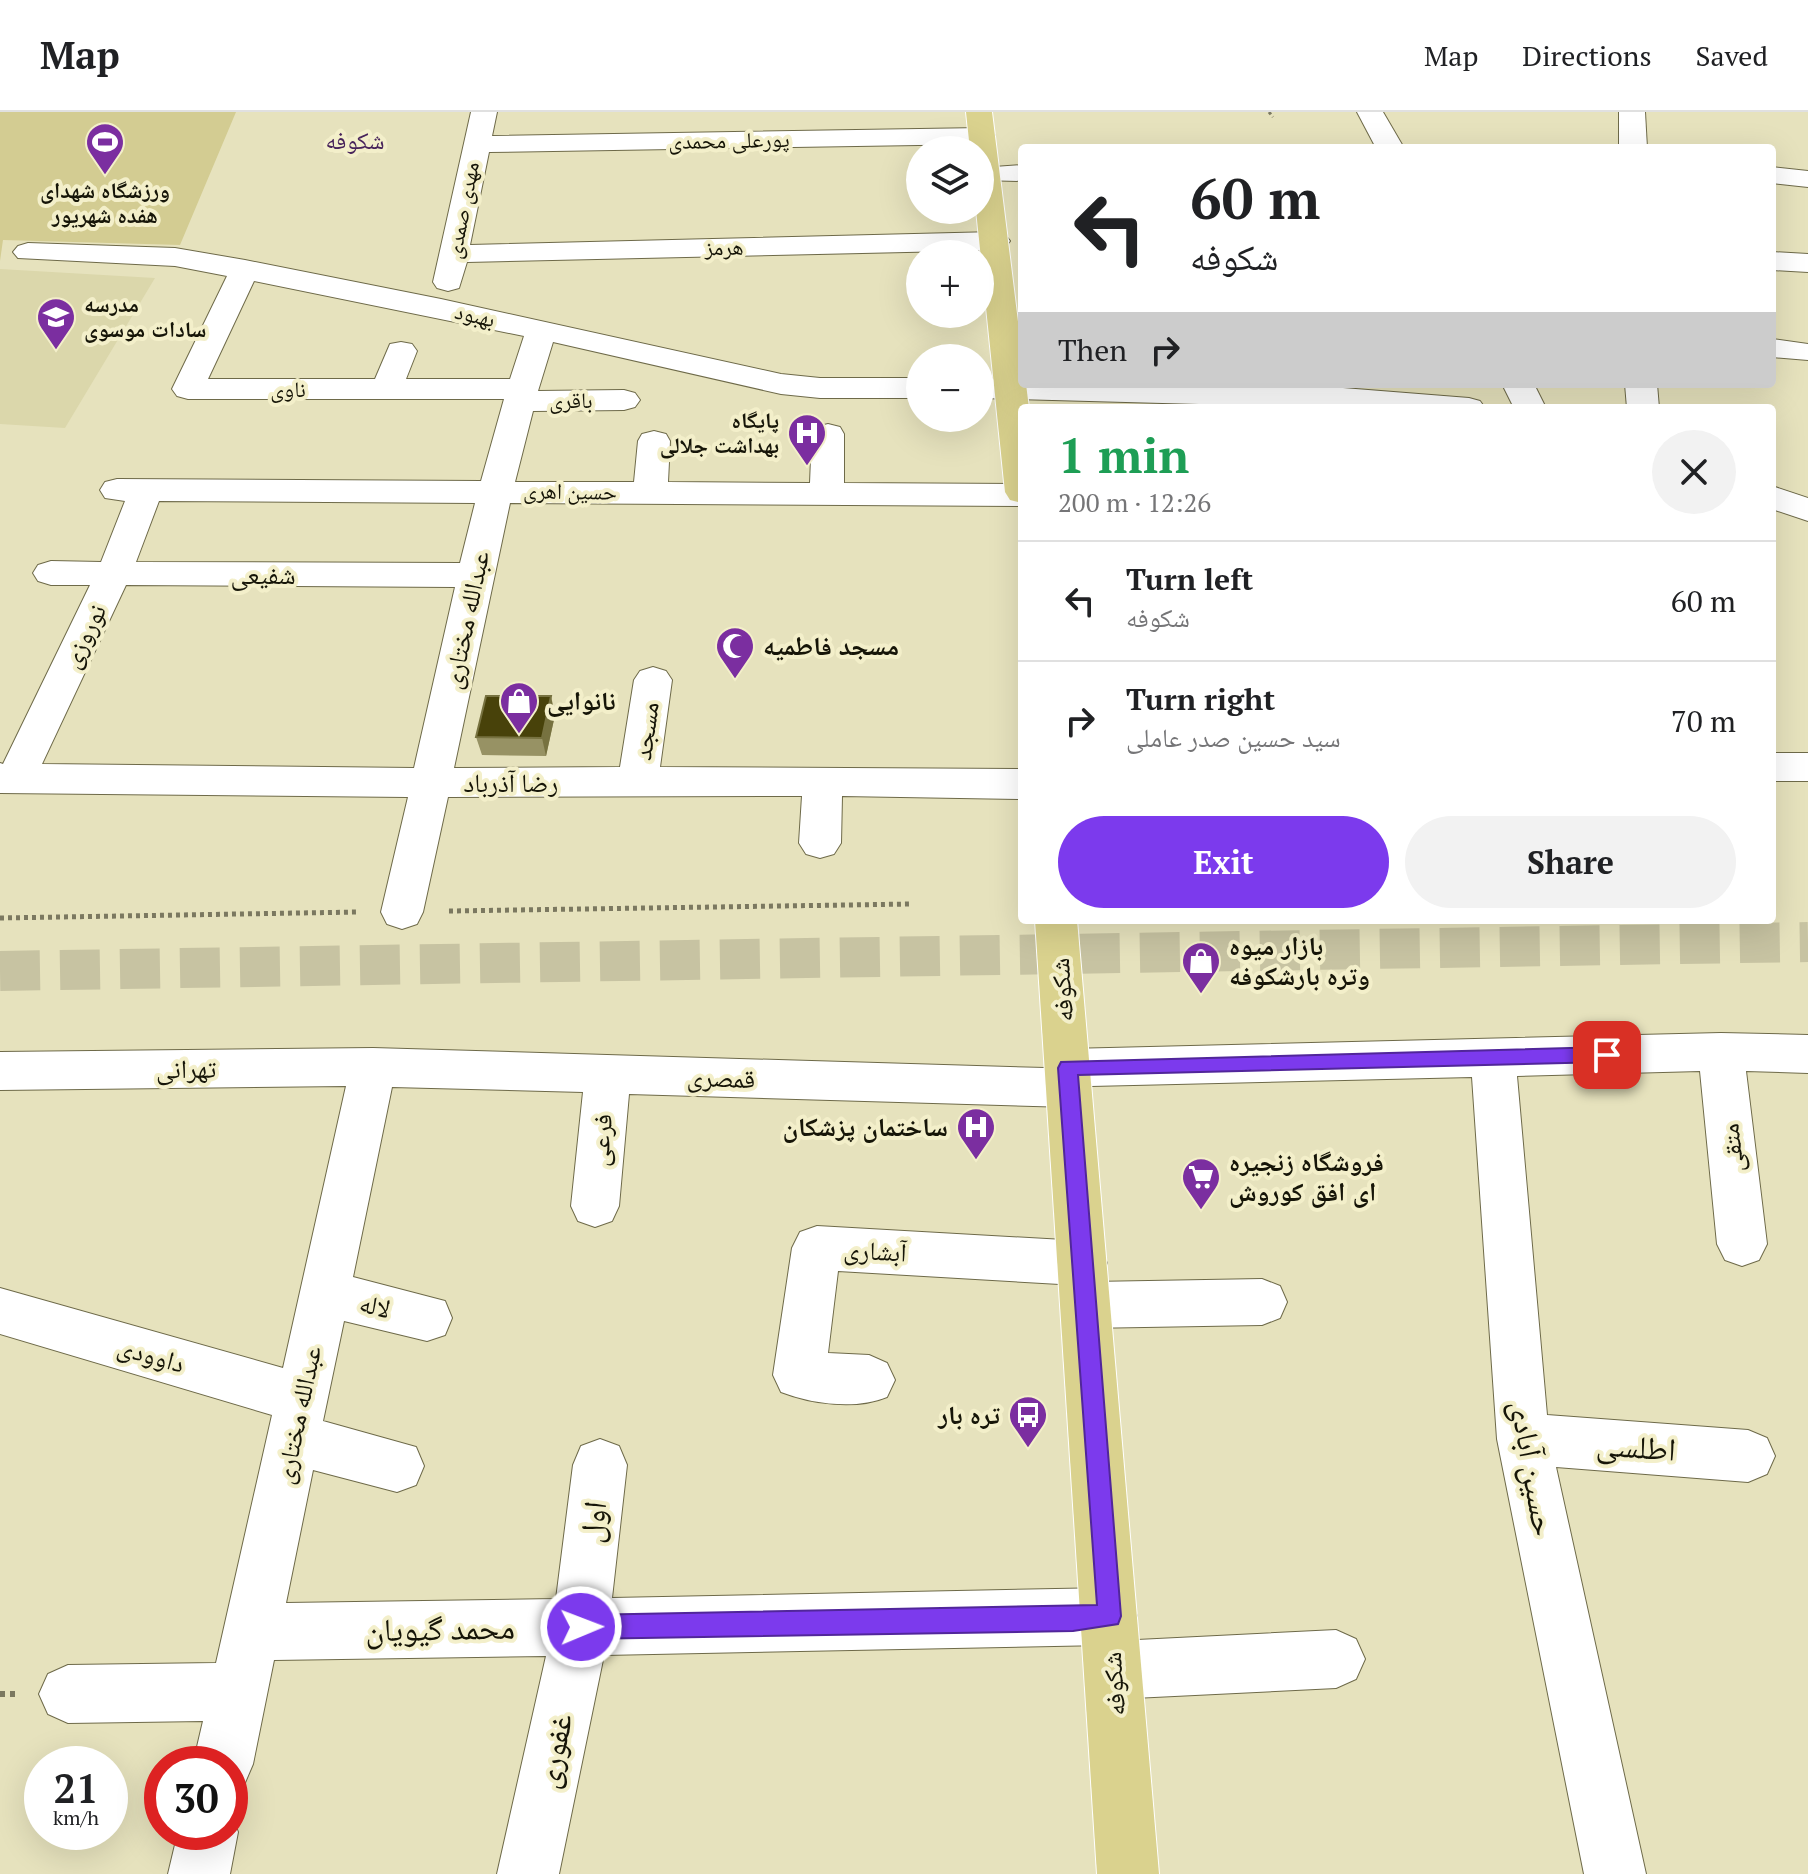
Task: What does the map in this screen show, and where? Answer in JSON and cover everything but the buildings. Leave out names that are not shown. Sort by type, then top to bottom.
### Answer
[{"type":"main road","points":[[993,224],[996,388],[1018,478]]},
{"type":"main road","name":"شکوفه","points":[[1056,924],[1128,1874]]},
{"type":"street","name":"مهدی صمدی","points":[[441,308],[484,112]]},
{"type":"street","points":[[1370,112],[1388,144]]},
{"type":"street","points":[[1632,112],[1633,144]]},
{"type":"street","name":"پورعلی محمدی","points":[[476,144],[981,124]]},
{"type":"street","points":[[994,174],[1018,173]]},
{"type":"street","points":[[1776,175],[1808,179]]},
{"type":"street","name":"هرمز","points":[[454,254],[994,234],[1018,228]]},
{"type":"street","name":"بهبود","points":[[28,252],[175,257],[441,308],[781,384],[820,388],[906,388]]},
{"type":"street","points":[[1776,261],[1808,263]]},
{"type":"street","name":"ناوی","points":[[245,269],[188,389],[387,389],[520,395]]},
{"type":"street","name":"عبدالله مختاری","points":[[402,912],[433,783],[494,490],[541,330]]},
{"type":"street","points":[[1776,348],[1804,352]]},
{"type":"street","points":[[387,389],[401,351]]},
{"type":"street","points":[[996,388],[1343,398],[1419,404]]},
{"type":"street","name":"باقری","points":[[520,395],[624,400]]},
{"type":"street","points":[[827,493],[828,434]]},
{"type":"street","points":[[650,492],[654,441]]},
{"type":"street","name":"حسین اهری","points":[[131,491],[1018,494]]},
{"type":"street","name":"نوروزی","points":[[8,778],[113,575],[131,491]]},
{"type":"street","points":[[1776,498],[1808,510]]},
{"type":"street","name":"شفیعی","points":[[51,573],[474,575]]},
{"type":"street","name":"مسجد","points":[[638,782],[653,680]]},
{"type":"street","points":[[1776,767],[1808,767]]},
{"type":"street","name":"رضا آذرباد","points":[[8,778],[433,783],[823,781],[1018,784]]},
{"type":"street","points":[[820,843],[823,781]]},
{"type":"street","name":"قمصری","points":[[373,1067],[608,1074],[1068,1078],[1493,1057],[1721,1052],[1808,1054]]},
{"type":"street","name":"متقی","points":[[1721,1052],[1742,1244]]},
{"type":"street","name":"حسین آبادی","points":[[1493,1057],[1523,1439],[1615,1874]]},
{"type":"street","name":"عبدالله مختاری","points":[[227,1746],[373,1067]]},
{"type":"street","name":"تهرانی","points":[[0,1071],[373,1067]]},
{"type":"street","name":"فرعی","points":[[595,1206],[608,1074]]},
{"type":"street","name":"آبشاری","points":[[869,1380],[799,1375],[817,1248],[1084,1284]]},
{"type":"street","points":[[1084,1284],[1262,1302]]},
{"type":"street","name":"لاله","points":[[324,1293],[427,1318]]},
{"type":"street","name":"داوودی","points":[[0,1311],[269,1390],[297,1417],[397,1466]]},
{"type":"street","name":"اطلسی","points":[[1523,1439],[1748,1456]]},
{"type":"street","name":"اول","points":[[581,1627],[600,1465]]},
{"type":"street","name":"محمد گیویان","points":[[251,1632],[1057,1619],[1111,1643],[1336,1659]]},
{"type":"street","name":"غفوری","points":[[528,1874],[581,1627]]},
{"type":"street","points":[[68,1694],[238,1692]]},
{"type":"street","points":[[199,1874],[204,1850]]},
{"type":"path","points":[[1269,112],[1273,117]]},
{"type":"path","points":[[0,918],[912,904]]},
{"type":"shaded area","name":"ورزشگاه شهدای هفده شهریور","points":[[0,112],[236,112],[180,245],[3,240],[0,261]]},
{"type":"shaded area","name":"مدرسه سادات موسوی","points":[[0,269],[155,278],[65,428],[0,424]]},
{"type":"tunnel","points":[[0,971],[1808,942]]},
{"type":"place","name":"ورزشگاه شهدای هفده شهریور","points":[[105,176]]},
{"type":"place","name":"مدرسه سادات موسوی","points":[[56,351]]},
{"type":"place","name":"پایگاه بهداشت جلالی","points":[[807,467]]},
{"type":"place","name":"مسجد فاطمیه","points":[[735,680]]},
{"type":"place","name":"نانوایی","points":[[519,735]]},
{"type":"place","name":"بازار میوه وتره بارشکوفه","points":[[1201,995]]},
{"type":"place","name":"ساختمان پزشکان","points":[[976,1161]]},
{"type":"place","name":"فروشگاه زنجیره ای افق کوروش","points":[[1201,1211]]},
{"type":"place","name":"تره بار","points":[[1028,1449]]},
{"type":"district","name":"شکوفه","points":[[355,141]]},
{"type":"route","points":[[581,1627],[1109,1616],[1068,1068],[1607,1055]]}]
